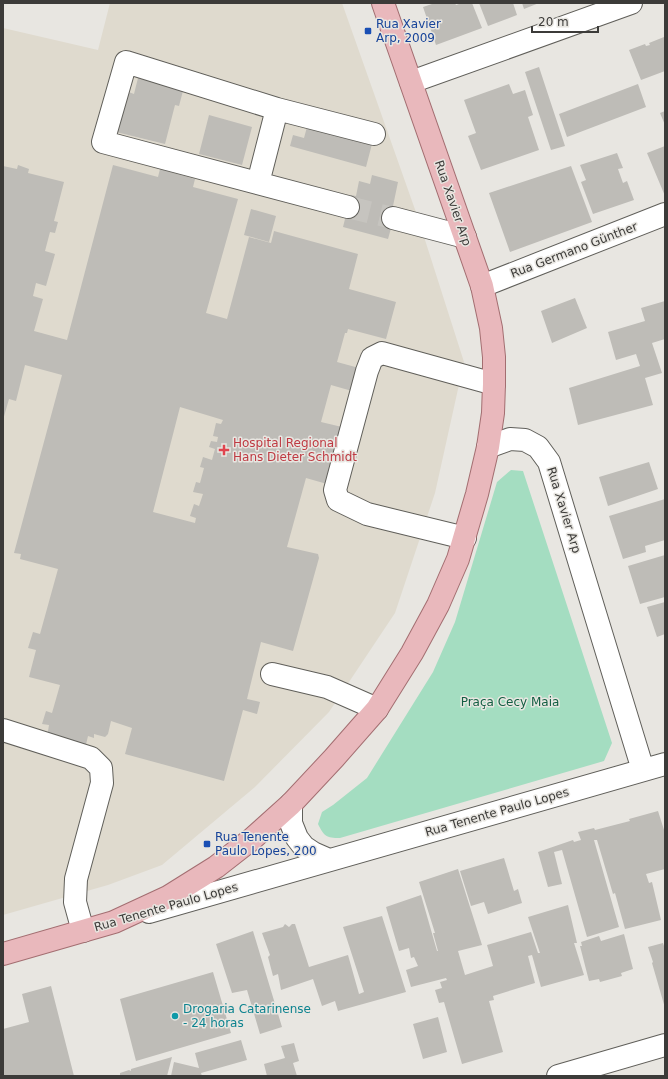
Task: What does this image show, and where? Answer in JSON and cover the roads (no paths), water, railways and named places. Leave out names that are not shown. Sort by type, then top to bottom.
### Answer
[{"type":"main road","name":"Rua Xavier Arp","points":[[383,3],[482,286],[491,328],[494,357],[493,413],[488,446]]},
{"type":"main road","points":[[114,922],[168,897],[216,867],[252,840],[291,804],[377,709],[412,653],[438,605],[458,558],[477,494],[488,446]]},
{"type":"main road","name":"Rua Tenente Paulo Lopes","points":[[5,956],[114,922]]},
{"type":"street","points":[[411,82],[631,3]]},
{"type":"street","points":[[348,207],[103,142],[126,62],[277,109],[374,134]]},
{"type":"street","points":[[258,183],[277,109]]},
{"type":"street","name":"Rua Germano Günther","points":[[482,286],[665,214]]},
{"type":"street","points":[[393,218],[465,237]]},
{"type":"street","points":[[464,538],[367,514],[338,500],[335,490],[366,371],[372,358],[382,354],[494,384]]},
{"type":"street","name":"Rua Xavier Arp","points":[[488,446],[510,439],[526,440],[538,447],[549,462],[643,770]]},
{"type":"street","points":[[272,674],[327,687],[377,709]]},
{"type":"street","points":[[3,730],[91,758],[101,768],[102,783],[76,879],[75,902],[83,931]]},
{"type":"street","name":"Rua Tenente Paulo Lopes","points":[[114,922],[665,764]]},
{"type":"street","points":[[291,804],[291,823],[297,838],[304,847],[329,860]]},
{"type":"street","points":[[558,1076],[665,1045]]},
{"type":"tunnel","points":[[348,207],[393,218]]},
{"type":"place","name":"Rua Xavier Arp, 2009","points":[[368,31]]},
{"type":"place","name":"Hospital Regional Hans Dieter Schmidt","points":[[224,450]]},
{"type":"place","name":"Rua Tenente Paulo Lopes, 200","points":[[207,844]]},
{"type":"place","name":"Drogaria Catarinense - 24 horas","points":[[175,1016]]},
{"type":"park label","name":"Praça Cecy Maia","points":[[510,702]]}]
